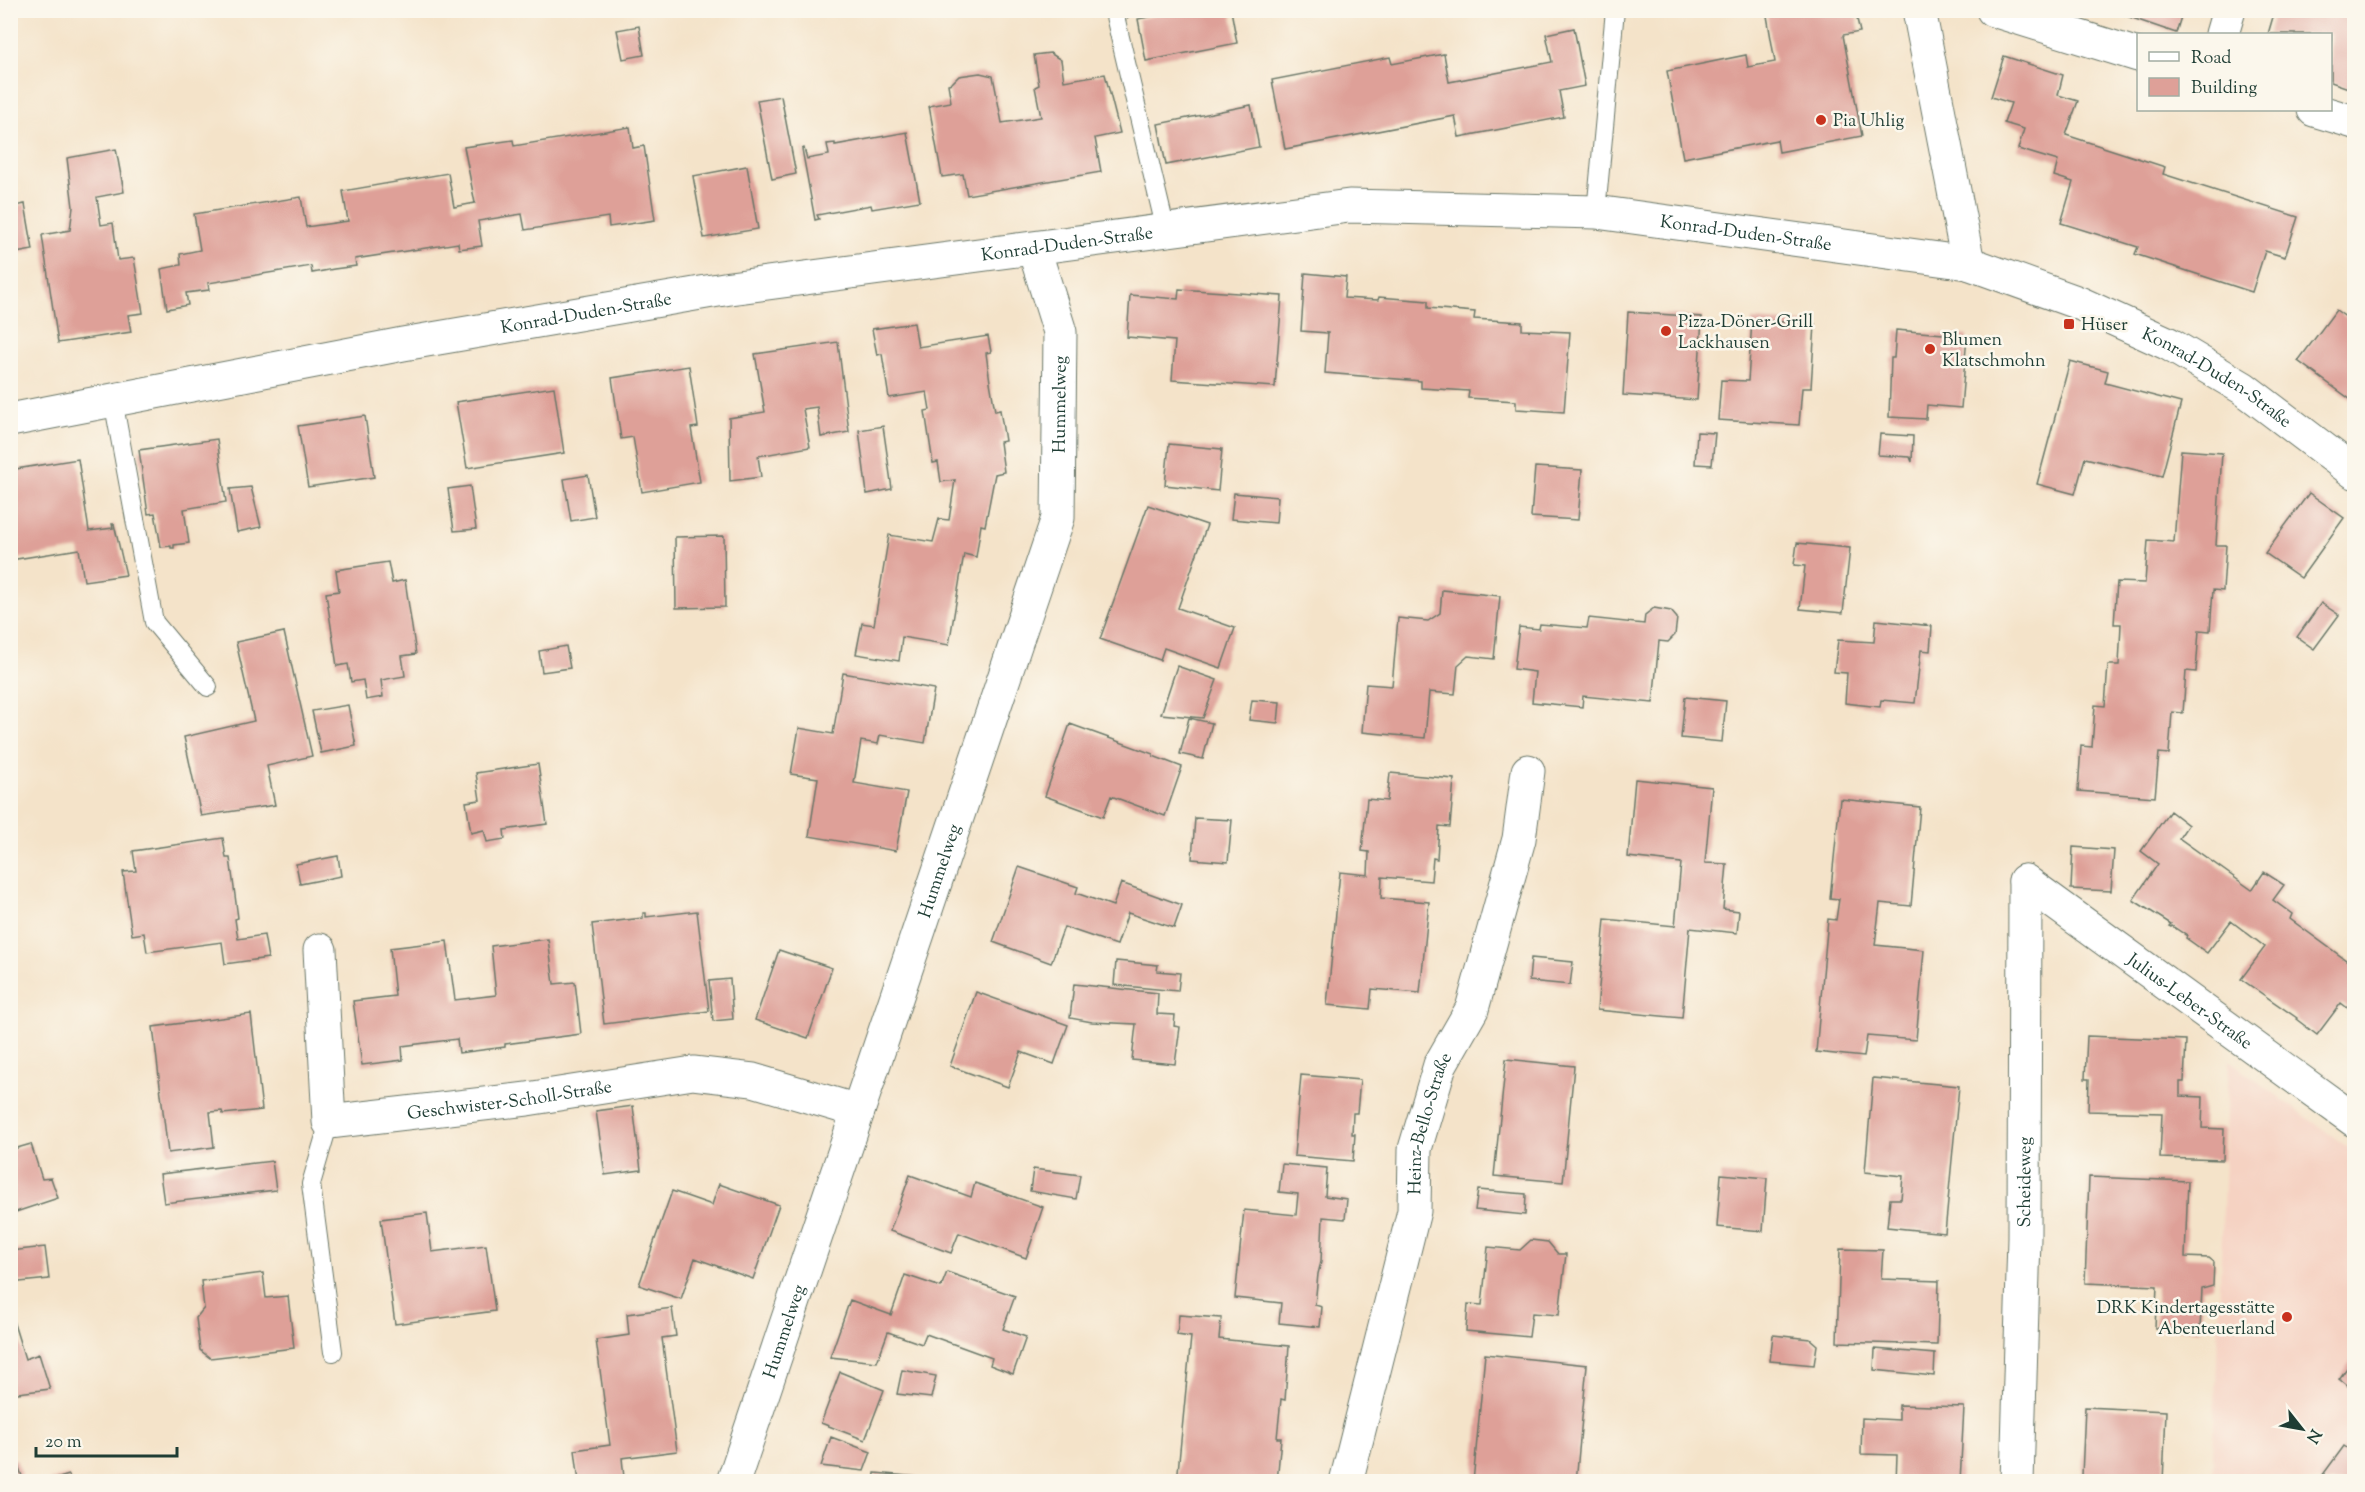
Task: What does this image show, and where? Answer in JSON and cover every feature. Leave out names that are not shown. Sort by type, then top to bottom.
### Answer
[{"type":"street","points":[[1919,10],[1968,263]]},
{"type":"street","points":[[1992,10],[2137,54]]},
{"type":"street","points":[[2222,33],[2229,10]]},
{"type":"street","points":[[2317,111],[2355,122]]},
{"type":"street","name":"Konrad-Duden-Straße","points":[[10,420],[403,344],[730,288],[1349,206],[1596,212],[1968,263],[2079,303],[2169,344],[2243,388],[2355,472]]},
{"type":"street","name":"Hummelweg","points":[[733,1482],[1058,518],[1060,332],[1034,249]]},
{"type":"street","name":"Heinz-Bello-Straße","points":[[1346,1482],[1414,1211],[1415,1149],[1440,1065],[1472,1009],[1519,839],[1528,771]]},
{"type":"street","name":"Julius-Leber-Straße","points":[[2025,881],[2355,1120]]},
{"type":"street","name":"Scheideweg","points":[[2017,1482],[2024,1238],[2025,881]]},
{"type":"street","points":[[320,950],[329,1122]]},
{"type":"street","name":"Geschwister-Scholl-Straße","points":[[329,1122],[527,1099],[693,1073],[753,1080],[858,1111]]},
{"type":"lane","name":"Konrad-Duden-Straße","points":[[1123,10],[1114,12],[1166,231]]},
{"type":"lane","points":[[1596,212],[1615,10]]},
{"type":"lane","points":[[113,400],[154,622],[208,687]]},
{"type":"lane","points":[[329,1122],[311,1184],[333,1352]]},
{"type":"shaded area","name":"DRK Kindertagesstätte Abenteuerland","points":[[2229,1060],[2354,1152],[2354,1481],[2212,1482]]},
{"type":"building","points":[[1184,10],[1231,10],[1237,43],[1146,61],[1138,19]]},
{"type":"building","points":[[1766,10],[1855,10],[1860,32],[1843,35],[1862,136],[1779,152],[1777,140],[1683,158],[1667,71],[1746,55],[1748,67],[1775,62]]},
{"type":"building","points":[[2109,10],[2183,10],[2176,33]]},
{"type":"building","points":[[2275,10],[2354,10],[2354,90],[2332,82],[2332,33],[2268,33]]},
{"type":"building","points":[[639,26],[644,55],[623,59],[617,30]]},
{"type":"building","points":[[1574,28],[1585,86],[1559,91],[1564,117],[1459,137],[1455,116],[1285,149],[1272,80],[1390,57],[1392,64],[1444,54],[1449,82],[1552,62],[1546,34]]},
{"type":"building","points":[[1050,53],[1061,60],[1064,81],[1105,74],[1120,133],[1095,138],[1101,172],[967,195],[963,174],[942,177],[929,106],[951,102],[948,84],[959,76],[980,73],[993,76],[1002,123],[1041,117],[1035,87],[1039,85],[1034,55]]},
{"type":"building","points":[[2004,56],[2063,75],[2058,95],[2078,101],[2066,135],[2165,167],[2163,174],[2298,217],[2285,257],[2265,251],[2252,292],[2135,254],[2138,247],[2061,223],[2073,182],[2054,176],[2058,161],[2018,149],[2024,129],[2004,123],[2011,103],[1991,97]]},
{"type":"building","points":[[781,96],[796,174],[772,179],[757,100]]},
{"type":"building","points":[[1251,105],[1259,147],[1166,165],[1158,124]]},
{"type":"building","points":[[630,127],[633,148],[644,146],[655,220],[609,227],[608,217],[525,230],[522,214],[478,221],[482,246],[459,249],[458,243],[355,259],[356,266],[312,273],[311,266],[208,283],[209,290],[186,293],[188,305],[167,309],[161,269],[181,265],[180,254],[200,250],[194,214],[301,197],[306,227],[348,221],[343,191],[448,173],[454,207],[475,203],[464,147],[513,140],[514,146]]},
{"type":"building","points":[[907,132],[920,201],[872,209],[871,205],[817,215],[819,219],[815,220],[802,149],[804,148],[807,159],[829,155],[827,144],[835,143],[835,145]]},
{"type":"building","points":[[116,149],[124,192],[97,197],[101,225],[113,223],[118,260],[134,258],[143,313],[128,315],[131,332],[58,343],[42,235],[70,230],[73,207],[67,158]]},
{"type":"building","points":[[747,166],[758,229],[704,238],[693,176]]},
{"type":"building","points":[[25,204],[33,250],[10,254],[10,207]]},
{"type":"building","points":[[1305,273],[1346,277],[1344,298],[1378,300],[1379,297],[1428,301],[1428,308],[1475,312],[1474,319],[1522,322],[1522,330],[1570,332],[1564,412],[1516,409],[1516,401],[1468,398],[1469,391],[1421,388],[1421,381],[1325,373],[1328,333],[1301,331]]},
{"type":"building","points":[[1179,289],[1282,296],[1275,387],[1172,380],[1175,341],[1127,337],[1130,295],[1178,299]]},
{"type":"building","points":[[2336,310],[2354,323],[2354,402],[2298,361]]},
{"type":"building","points":[[1628,312],[1702,317],[1697,400],[1623,395]]},
{"type":"building","points":[[1752,320],[1815,324],[1811,388],[1802,388],[1799,425],[1718,420],[1721,380],[1748,381]]},
{"type":"building","points":[[914,323],[918,347],[988,336],[991,352],[986,353],[990,382],[995,411],[1000,410],[1005,441],[1000,442],[1004,472],[995,474],[985,526],[981,525],[976,557],[964,554],[949,645],[902,637],[899,661],[856,654],[862,623],[874,625],[889,535],[933,542],[939,519],[949,520],[955,480],[941,482],[938,462],[933,463],[925,411],[930,410],[927,392],[889,398],[882,354],[877,355],[872,329]]},
{"type":"building","points":[[1896,330],[1967,336],[1961,408],[1927,405],[1926,419],[1889,417],[1891,358],[1894,358]]},
{"type":"building","points":[[838,342],[849,432],[821,437],[817,407],[803,409],[810,447],[758,456],[761,477],[730,481],[729,418],[765,412],[755,354]]},
{"type":"building","points":[[2070,361],[2108,371],[2105,383],[2181,403],[2162,476],[2085,458],[2075,494],[2037,484]]},
{"type":"building","points":[[689,366],[698,427],[691,428],[700,482],[642,492],[633,437],[621,439],[612,378]]},
{"type":"building","points":[[554,387],[564,453],[467,468],[456,402]]},
{"type":"building","points":[[365,416],[374,477],[308,487],[298,426]]},
{"type":"building","points":[[883,426],[892,489],[867,494],[859,430]]},
{"type":"building","points":[[1697,432],[1715,433],[1712,465],[1695,464]]},
{"type":"building","points":[[1880,434],[1913,436],[1912,462],[1910,457],[1878,455]]},
{"type":"building","points":[[217,439],[226,502],[184,509],[189,543],[174,545],[174,548],[161,547],[155,513],[148,514],[139,450]]},
{"type":"building","points":[[1169,444],[1222,449],[1218,491],[1165,485]]},
{"type":"building","points":[[2181,450],[2222,453],[2216,545],[2226,545],[2223,591],[2213,590],[2210,631],[2199,630],[2196,672],[2186,671],[2183,713],[2172,712],[2169,754],[2159,753],[2155,797],[2078,791],[2081,746],[2092,747],[2095,705],[2105,706],[2108,665],[2119,665],[2121,624],[2114,624],[2117,582],[2145,583],[2148,540],[2174,542]]},
{"type":"building","points":[[78,459],[89,531],[113,528],[112,524],[114,524],[126,575],[84,581],[79,549],[10,560],[10,470]]},
{"type":"building","points":[[1535,467],[1582,470],[1578,520],[1531,517]]},
{"type":"building","points":[[588,475],[595,517],[571,521],[564,479]]},
{"type":"building","points":[[470,486],[476,529],[454,531],[448,489]]},
{"type":"building","points":[[251,487],[261,527],[237,532],[230,489]]},
{"type":"building","points":[[1234,493],[1278,497],[1276,523],[1231,519]]},
{"type":"building","points":[[2309,493],[2344,518],[2301,578],[2265,553]]},
{"type":"building","points":[[1148,505],[1207,525],[1178,608],[1235,628],[1221,668],[1164,648],[1160,660],[1100,639]]},
{"type":"building","points":[[724,536],[725,607],[676,608],[675,537]]},
{"type":"building","points":[[1797,543],[1850,548],[1843,613],[1800,609],[1805,566],[1794,565]]},
{"type":"building","points":[[388,562],[392,583],[405,580],[416,654],[402,656],[405,676],[381,680],[383,697],[366,700],[363,680],[351,682],[348,664],[337,666],[326,593],[339,591],[336,570]]},
{"type":"building","points":[[1442,590],[1500,596],[1494,659],[1468,656],[1458,665],[1455,694],[1429,692],[1425,738],[1362,732],[1366,684],[1392,686],[1398,618],[1428,621],[1440,613]]},
{"type":"building","points":[[2321,603],[2339,615],[2314,649],[2297,637]]},
{"type":"building","points":[[1654,608],[1671,611],[1677,618],[1675,635],[1668,642],[1659,641],[1653,703],[1583,696],[1582,707],[1532,702],[1535,672],[1514,669],[1519,627],[1539,629],[1540,624],[1587,628],[1589,618],[1644,624],[1645,615]]},
{"type":"building","points":[[1876,620],[1932,626],[1930,651],[1921,650],[1915,703],[1881,700],[1880,707],[1845,703],[1847,673],[1834,672],[1838,640],[1874,642]]},
{"type":"building","points":[[284,632],[312,756],[267,766],[275,805],[201,816],[184,737],[254,721],[236,642]]},
{"type":"building","points":[[566,646],[570,668],[542,672],[539,651]]},
{"type":"building","points":[[1177,666],[1217,680],[1203,718],[1161,714]]},
{"type":"building","points":[[843,673],[934,689],[925,743],[880,735],[878,744],[861,741],[854,783],[907,792],[896,851],[809,836],[818,778],[791,774],[799,728],[833,734]]},
{"type":"building","points":[[1685,697],[1726,701],[1722,742],[1681,738]]},
{"type":"building","points":[[1252,700],[1280,702],[1278,723],[1249,720]]},
{"type":"building","points":[[348,705],[356,746],[321,753],[312,711]]},
{"type":"building","points":[[1189,718],[1212,723],[1203,759],[1180,754]]},
{"type":"building","points":[[1070,724],[1182,767],[1165,816],[1111,796],[1103,817],[1045,796]]},
{"type":"building","points":[[538,764],[547,824],[504,830],[505,839],[487,842],[484,830],[471,833],[466,802],[480,800],[476,773]]},
{"type":"building","points":[[1390,773],[1454,779],[1450,827],[1439,826],[1437,859],[1433,858],[1431,881],[1382,877],[1381,898],[1429,902],[1420,993],[1372,989],[1370,1009],[1327,1005],[1340,872],[1368,875],[1369,852],[1362,851],[1367,799],[1387,801]]},
{"type":"building","points":[[1635,779],[1712,787],[1705,863],[1727,864],[1723,909],[1739,911],[1737,933],[1690,928],[1682,1018],[1597,1010],[1605,919],[1675,926],[1681,863],[1628,857]]},
{"type":"building","points":[[1840,799],[1920,807],[1911,906],[1880,903],[1875,945],[1924,950],[1916,1040],[1867,1036],[1864,1057],[1816,1052],[1828,919],[1836,920],[1839,899],[1830,898]]},
{"type":"building","points":[[2170,811],[2188,825],[2179,838],[2252,890],[2264,872],[2284,885],[2273,900],[2292,914],[2290,919],[2354,966],[2354,1013],[2341,1003],[2317,1035],[2297,1018],[2241,979],[2265,947],[2231,921],[2207,953],[2186,938],[2187,936],[2169,926],[2171,924],[2133,900],[2158,864],[2141,851]]},
{"type":"building","points":[[1195,818],[1232,820],[1228,862],[1192,859]]},
{"type":"building","points":[[223,838],[226,858],[230,858],[238,918],[235,919],[238,939],[264,935],[268,958],[225,964],[222,942],[147,952],[144,933],[132,935],[123,872],[136,871],[133,851]]},
{"type":"building","points":[[2073,847],[2114,850],[2111,891],[2071,889]]},
{"type":"building","points":[[338,856],[341,876],[300,884],[296,864]]},
{"type":"building","points":[[1019,867],[1078,887],[1076,893],[1113,906],[1121,883],[1182,905],[1174,928],[1128,913],[1117,945],[1064,927],[1051,963],[993,942]]},
{"type":"building","points":[[697,911],[709,1011],[604,1024],[592,924],[643,918],[643,913],[646,913],[646,917]]},
{"type":"building","points":[[548,939],[554,984],[575,982],[581,1034],[505,1044],[505,1047],[459,1053],[457,1039],[402,1046],[403,1060],[362,1065],[353,1001],[395,996],[390,948],[447,941],[455,1000],[496,995],[491,946]]},
{"type":"building","points":[[779,950],[832,968],[808,1038],[755,1020]]},
{"type":"building","points":[[1531,958],[1573,962],[1570,985],[1529,981]]},
{"type":"building","points":[[1116,961],[1158,965],[1157,971],[1180,973],[1178,991],[1114,985]]},
{"type":"building","points":[[730,979],[733,1019],[713,1021],[709,981]]},
{"type":"building","points":[[1074,984],[1158,993],[1157,1014],[1175,1015],[1174,1026],[1180,1027],[1175,1064],[1132,1060],[1136,1024],[1092,1022],[1070,1018]]},
{"type":"building","points":[[976,992],[1068,1025],[1054,1064],[1021,1052],[1008,1087],[950,1066]]},
{"type":"building","points":[[251,1014],[262,1110],[223,1114],[222,1111],[210,1112],[214,1147],[168,1153],[153,1027]]},
{"type":"building","points":[[2087,1036],[2186,1040],[2184,1082],[2180,1082],[2180,1096],[2203,1097],[2202,1128],[2224,1129],[2223,1160],[2160,1158],[2162,1113],[2088,1111],[2089,1079],[2085,1079]]},
{"type":"building","points":[[1506,1059],[1574,1066],[1563,1182],[1494,1176]]},
{"type":"building","points":[[1301,1075],[1360,1080],[1357,1113],[1353,1113],[1352,1134],[1355,1134],[1353,1161],[1294,1156]]},
{"type":"building","points":[[1873,1078],[1959,1086],[1945,1233],[1887,1227],[1890,1199],[1901,1199],[1903,1176],[1865,1172]]},
{"type":"building","points":[[633,1106],[641,1170],[605,1175],[596,1111]]},
{"type":"building","points":[[31,1144],[42,1179],[51,1178],[58,1198],[10,1214],[10,1150]]},
{"type":"building","points":[[272,1161],[276,1190],[164,1203],[160,1174]]},
{"type":"building","points":[[1282,1164],[1327,1168],[1325,1196],[1347,1199],[1345,1219],[1323,1217],[1321,1262],[1315,1305],[1322,1307],[1320,1327],[1279,1323],[1281,1303],[1235,1298],[1244,1210],[1296,1215],[1298,1194],[1279,1192]]},
{"type":"building","points":[[1033,1169],[1080,1175],[1076,1199],[1030,1191]]},
{"type":"building","points":[[1721,1174],[1767,1178],[1763,1231],[1717,1227]]},
{"type":"building","points":[[910,1175],[971,1197],[975,1183],[1043,1207],[1026,1258],[959,1233],[951,1253],[890,1231]]},
{"type":"building","points":[[2089,1177],[2188,1181],[2185,1257],[2209,1258],[2214,1262],[2213,1286],[2202,1289],[2200,1330],[2155,1328],[2157,1286],[2085,1283]]},
{"type":"building","points":[[719,1184],[779,1205],[753,1279],[695,1258],[681,1299],[639,1285],[672,1191],[712,1205]]},
{"type":"building","points":[[1478,1190],[1526,1194],[1525,1215],[1475,1210]]},
{"type":"building","points":[[427,1213],[432,1252],[486,1245],[495,1311],[395,1324],[381,1219]]},
{"type":"building","points":[[1531,1240],[1548,1242],[1558,1254],[1566,1254],[1559,1315],[1532,1313],[1529,1337],[1466,1331],[1468,1304],[1482,1305],[1488,1247],[1520,1250]]},
{"type":"building","points":[[45,1247],[49,1279],[10,1283],[10,1251]]},
{"type":"building","points":[[1840,1249],[1883,1250],[1881,1279],[1939,1281],[1937,1345],[1837,1342]]},
{"type":"building","points":[[947,1272],[1015,1296],[1003,1329],[1026,1337],[1013,1374],[990,1365],[992,1358],[926,1334],[922,1344],[888,1332],[877,1362],[830,1357],[850,1300],[891,1315],[905,1275],[941,1287]]},
{"type":"building","points":[[263,1273],[266,1298],[288,1296],[294,1348],[210,1358],[200,1350],[196,1318],[204,1308],[201,1281]]},
{"type":"building","points":[[672,1308],[676,1336],[662,1338],[677,1451],[622,1458],[624,1478],[579,1482],[575,1450],[610,1445],[596,1340],[629,1335],[627,1314]]},
{"type":"building","points":[[11,1314],[25,1359],[39,1354],[50,1389],[10,1394]]},
{"type":"building","points":[[1179,1315],[1221,1318],[1219,1339],[1289,1346],[1285,1400],[1281,1399],[1277,1438],[1281,1438],[1277,1482],[1177,1482],[1191,1337],[1177,1335]]},
{"type":"building","points":[[1773,1335],[1810,1339],[1817,1345],[1814,1365],[1770,1361]]},
{"type":"building","points":[[1875,1349],[1935,1354],[1934,1376],[1874,1370]]},
{"type":"building","points":[[1485,1354],[1587,1365],[1576,1482],[1473,1482]]},
{"type":"building","points":[[2354,1358],[2354,1391],[2339,1379]]},
{"type":"building","points":[[902,1370],[936,1376],[931,1398],[897,1394]]},
{"type":"building","points":[[840,1372],[884,1390],[865,1440],[821,1423]]},
{"type":"building","points":[[1899,1405],[1964,1407],[1960,1482],[1896,1482],[1897,1455],[1861,1454],[1862,1418],[1899,1420]]},
{"type":"building","points":[[2085,1407],[2166,1411],[2163,1482],[2101,1482],[2101,1477],[2082,1476]]},
{"type":"building","points":[[831,1437],[871,1452],[864,1471],[821,1466]]},
{"type":"building","points":[[2344,1446],[2354,1453],[2354,1482],[2322,1482],[2319,1480]]},
{"type":"building","points":[[16,1459],[24,1482],[10,1482],[10,1460]]},
{"type":"building","points":[[875,1473],[918,1477],[917,1482],[874,1482]]},
{"type":"building","points":[[69,1475],[71,1482],[49,1482],[49,1481]]},
{"type":"building","points":[[186,1476],[187,1482],[154,1482],[154,1480]]},
{"type":"place","name":"Pia Uhlig","points":[[1821,120]]},
{"type":"place","name":"Hüser","points":[[2069,324]]},
{"type":"place","name":"Pizza-Döner-Grill Lackhausen","points":[[1666,331]]},
{"type":"place","name":"Blumen Klatschmohn","points":[[1930,349]]},
{"type":"place","name":"DRK Kindertagesstätte Abenteuerland","points":[[2287,1317]]}]
